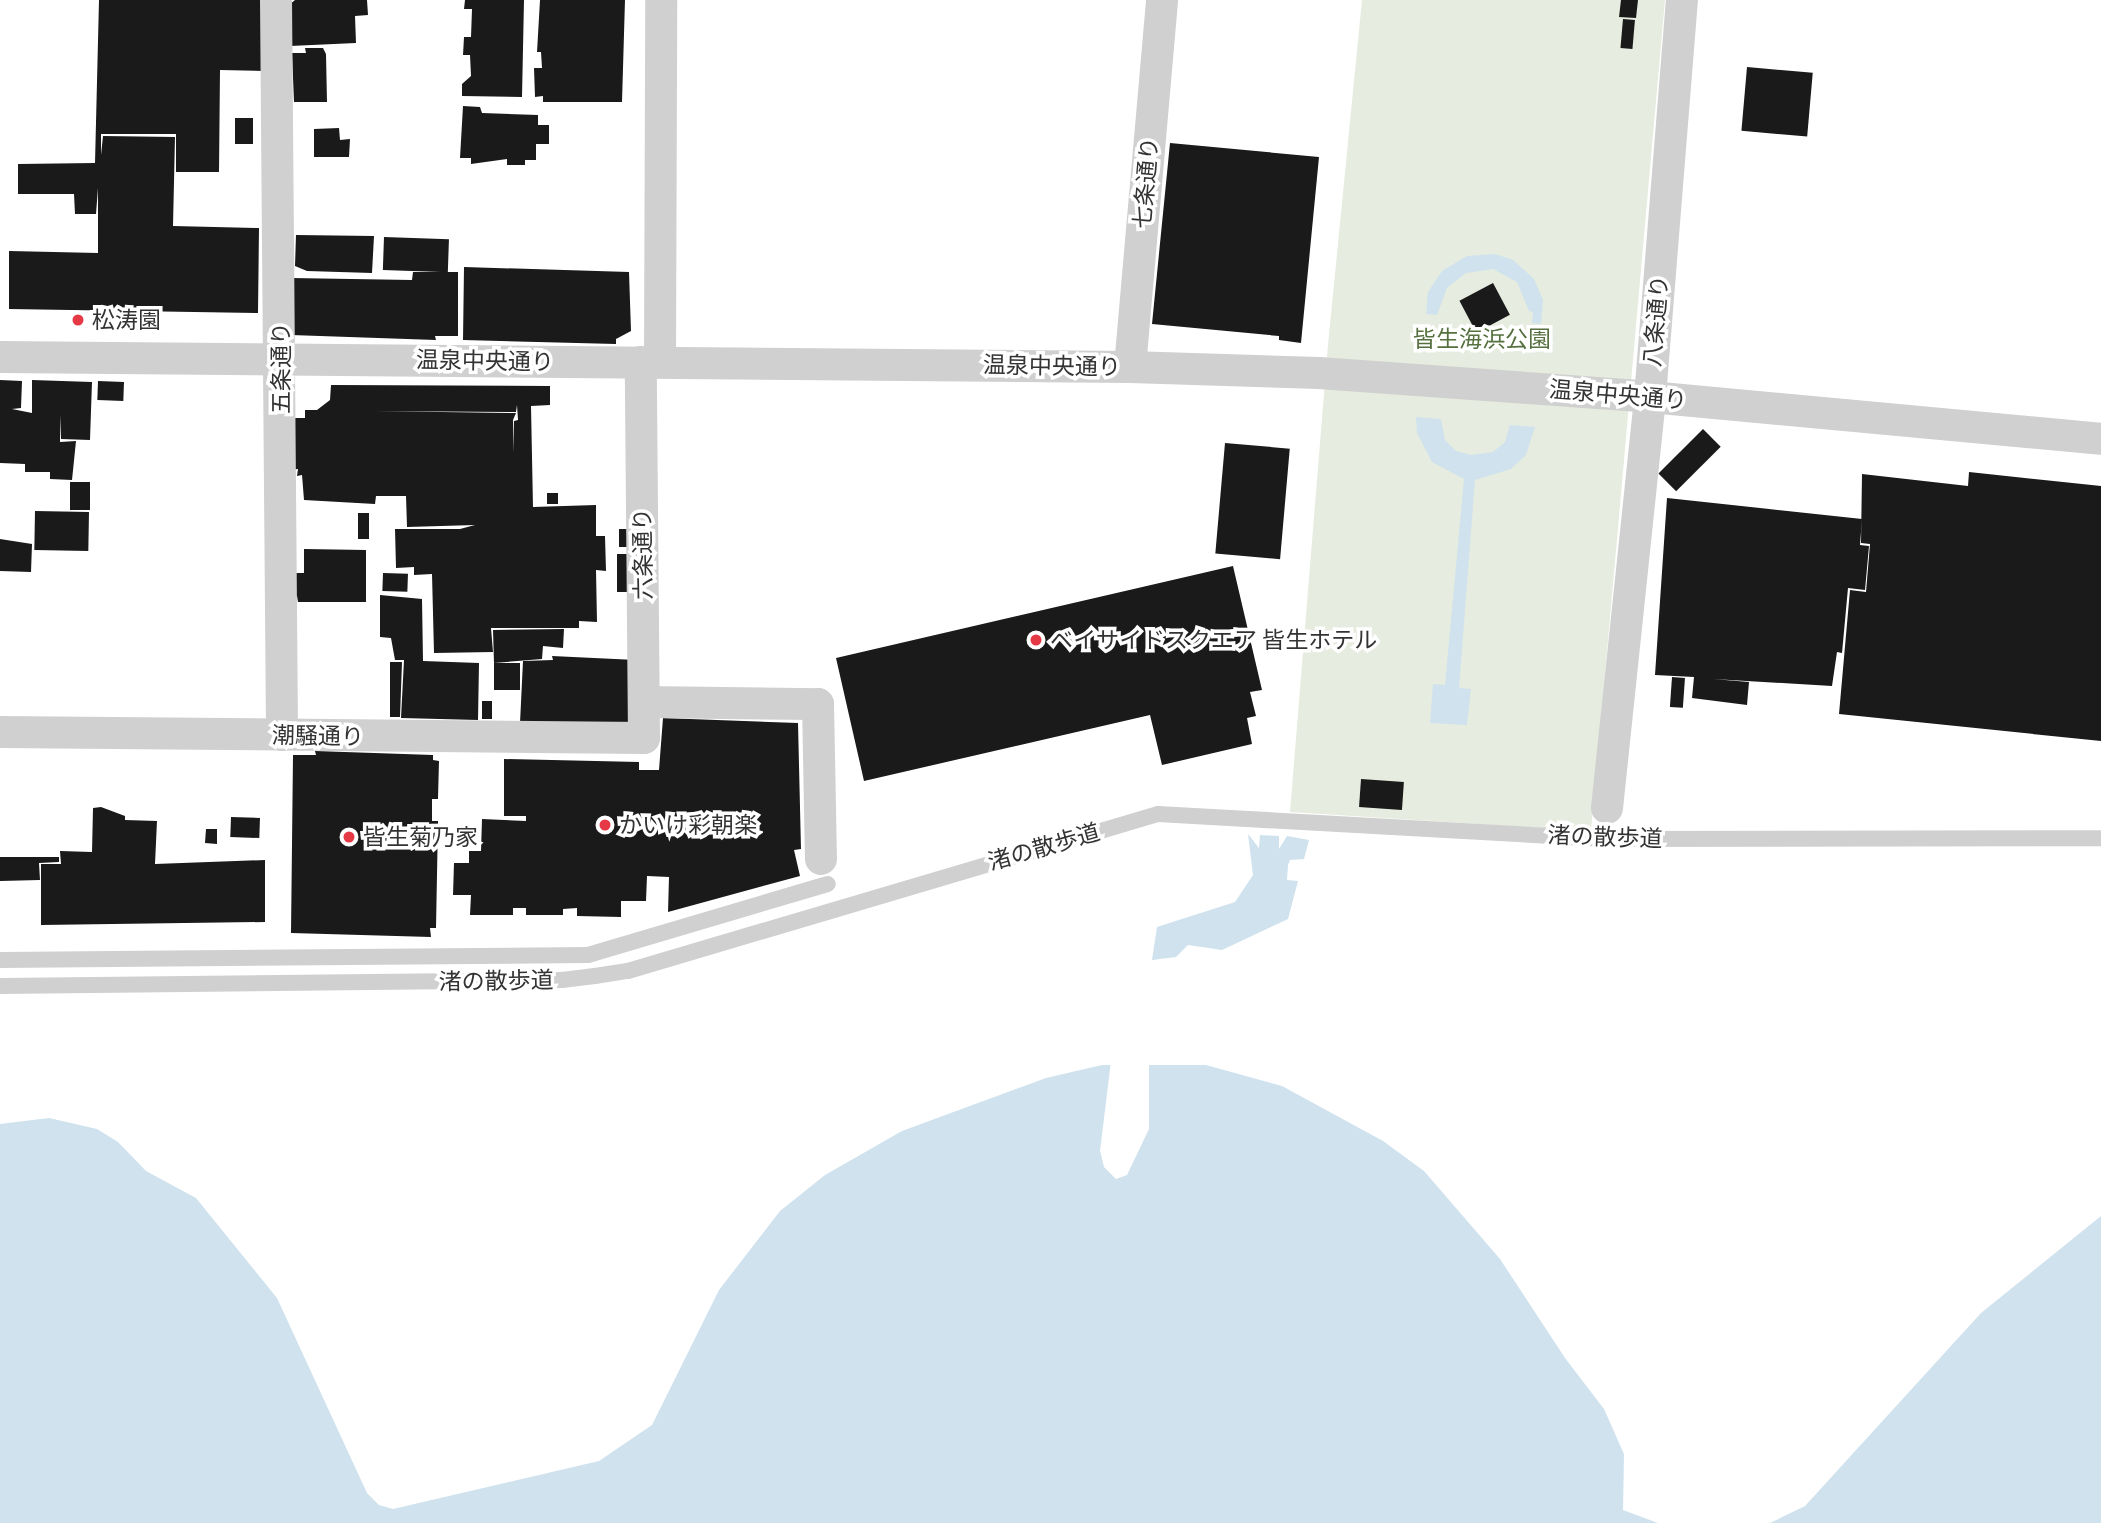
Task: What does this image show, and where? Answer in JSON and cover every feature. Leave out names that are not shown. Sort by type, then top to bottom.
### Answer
[{"type":"street","name":"五条通り","points":[[276,0],[282,735]]},
{"type":"street","name":"六条通り","points":[[635,739],[644,737],[661,0]]},
{"type":"street","name":"七条通り","points":[[1130,367],[1162,0]]},
{"type":"street","name":"八条通り","points":[[1607,808],[1650,397],[1682,0]]},
{"type":"street","name":"温泉中央通り","points":[[0,357],[651,361],[1130,367],[1319,373],[1650,397],[2101,439]]},
{"type":"street","points":[[644,702],[818,704],[824,871]]},
{"type":"street","name":"潮騒通り","points":[[0,732],[635,739]]},
{"type":"lane","points":[[1603,839],[1607,808]]},
{"type":"lane","name":"渚の散歩道","points":[[0,986],[562,981],[628,971],[1158,814],[1603,839],[2101,838]]},
{"type":"lane","points":[[0,960],[589,954],[824,871],[837,907]]},
{"type":"green space","name":"皆生海浜公園","points":[[1362,0],[1665,0],[1591,831],[1290,812],[1328,345]]},
{"type":"water","points":[[1495,254],[1513,260],[1534,279],[1543,300],[1541,324],[1532,323],[1533,312],[1529,311],[1517,282],[1493,269],[1466,273],[1447,288],[1437,315],[1426,314],[1428,292],[1442,271],[1467,256]]},
{"type":"water","points":[[1416,417],[1441,419],[1445,440],[1456,451],[1471,455],[1493,452],[1505,442],[1510,425],[1535,427],[1526,455],[1511,469],[1475,480],[1459,688],[1471,689],[1467,725],[1430,723],[1433,684],[1445,685],[1464,479],[1432,462],[1417,433]]},
{"type":"water","points":[[1248,834],[1259,848],[1260,835],[1279,836],[1279,849],[1287,836],[1309,840],[1304,859],[1290,860],[1288,865],[1287,880],[1298,881],[1288,919],[1222,950],[1188,945],[1176,957],[1152,960],[1157,927],[1235,902],[1253,875]]},
{"type":"water","points":[[1102,1065],[1206,1065],[1282,1086],[1383,1141],[1424,1171],[1500,1259],[1565,1358],[1604,1409],[1624,1454],[1623,1510],[1658,1523],[0,1523],[0,1124],[49,1118],[97,1129],[118,1142],[146,1171],[196,1198],[277,1298],[367,1493],[379,1505],[393,1509],[599,1461],[652,1425],[719,1290],[780,1211],[825,1175],[902,1131],[1046,1078]]},
{"type":"water","points":[[2101,1216],[2101,1523],[1770,1523],[1805,1506],[1981,1313]]},
{"type":"pier","points":[[1111,1061],[1149,1061],[1149,1129],[1127,1175],[1116,1179],[1104,1167],[1100,1151]]},
{"type":"building","points":[[99,0],[262,0],[265,71],[220,70],[219,172],[176,172],[176,134],[101,134],[101,155],[103,136],[175,137],[173,226],[259,228],[258,313],[9,309],[9,251],[98,253],[98,188],[96,214],[75,214],[74,194],[18,194],[18,164],[95,163]]},
{"type":"building","points":[[295,0],[367,0],[368,15],[355,16],[356,43],[290,46],[289,5]]},
{"type":"building","points":[[465,0],[524,0],[522,97],[462,96],[462,84],[471,76],[470,55],[463,55],[464,37],[471,37],[472,9],[464,9]]},
{"type":"building","points":[[540,0],[625,0],[622,102],[543,102],[543,96],[535,97],[534,68],[542,68],[541,52],[537,52]]},
{"type":"building","points":[[1621,0],[1638,0],[1636,18],[1619,17]]},
{"type":"building","points":[[1623,19],[1635,20],[1632,49],[1620,48]]},
{"type":"building","points":[[305,48],[323,48],[326,54],[327,102],[294,102],[292,53],[306,53]]},
{"type":"building","points":[[1747,67],[1813,73],[1807,137],[1741,131]]},
{"type":"building","points":[[463,106],[480,107],[482,113],[538,115],[538,125],[549,125],[549,144],[536,144],[536,160],[525,160],[525,165],[507,165],[507,159],[471,164],[471,158],[460,158]]},
{"type":"building","points":[[235,118],[253,118],[253,144],[235,144]]},
{"type":"building","points":[[339,128],[340,140],[350,139],[349,157],[314,157],[314,129]]},
{"type":"building","points":[[1170,143],[1319,157],[1301,343],[1279,340],[1279,336],[1152,324]]},
{"type":"building","points":[[296,235],[374,236],[372,273],[307,271],[295,266]]},
{"type":"building","points":[[384,237],[449,239],[448,272],[383,270]]},
{"type":"building","points":[[464,267],[629,272],[631,331],[616,339],[616,344],[463,340]]},
{"type":"building","points":[[413,272],[458,272],[458,336],[435,336],[436,340],[291,335],[291,278],[412,280]]},
{"type":"building","points":[[1493,283],[1510,315],[1476,333],[1459,301]]},
{"type":"building","points":[[0,380],[22,381],[21,408],[12,409],[32,413],[32,380],[92,382],[90,440],[61,439],[60,415],[60,442],[76,441],[72,480],[50,479],[50,472],[25,472],[25,464],[0,463]]},
{"type":"building","points":[[98,381],[124,382],[123,401],[97,400]]},
{"type":"building","points":[[331,385],[550,386],[550,405],[531,406],[533,507],[596,505],[596,536],[605,536],[606,571],[596,570],[597,622],[579,621],[579,628],[491,628],[493,652],[434,653],[432,574],[414,575],[414,567],[396,568],[395,529],[460,529],[475,525],[407,527],[406,496],[376,496],[375,504],[304,500],[302,475],[297,476],[298,469],[289,470],[291,418],[305,418],[305,410],[317,410],[330,400]],"holes":[[[517,405],[518,420],[514,421],[514,453],[513,420],[516,413],[373,411],[516,412]]]},
{"type":"building","points":[[1703,429],[1721,447],[1676,491],[1658,474]]},
{"type":"building","points":[[1225,443],[1290,449],[1280,559],[1215,554]]},
{"type":"building","points":[[1969,472],[2101,486],[2101,741],[1839,714],[1850,590],[1866,592],[1870,544],[1861,543],[1862,474],[1968,486]]},
{"type":"building","points":[[70,482],[90,482],[90,510],[70,510]]},
{"type":"building","points":[[547,493],[558,493],[558,504],[547,504]]},
{"type":"building","points":[[1667,498],[1862,519],[1860,545],[1869,546],[1865,590],[1848,588],[1842,653],[1837,652],[1832,686],[1713,679],[1749,682],[1747,705],[1692,698],[1694,677],[1655,675]]},
{"type":"building","points":[[35,511],[89,512],[88,551],[34,550]]},
{"type":"building","points":[[358,513],[369,513],[369,539],[358,539]]},
{"type":"building","points":[[619,529],[634,529],[634,547],[619,547]]},
{"type":"building","points":[[0,539],[32,544],[31,572],[0,571]]},
{"type":"building","points":[[304,549],[366,550],[366,602],[298,602],[297,596],[290,597],[291,573],[304,573]]},
{"type":"building","points":[[617,554],[634,554],[634,592],[617,592]]},
{"type":"building","points":[[1233,566],[1262,690],[1250,692],[1256,716],[1247,718],[1252,744],[1162,765],[1150,715],[864,781],[836,658]]},
{"type":"building","points":[[383,573],[408,574],[407,592],[382,591]]},
{"type":"building","points":[[380,595],[422,599],[423,661],[479,663],[478,720],[401,718],[404,660],[395,660],[391,638],[380,637]]},
{"type":"building","points":[[564,629],[563,648],[543,646],[542,659],[494,663],[493,630]]},
{"type":"building","points":[[552,656],[636,660],[634,727],[520,723],[523,661],[553,660]]},
{"type":"building","points":[[390,662],[402,662],[400,717],[390,717]]},
{"type":"building","points":[[494,663],[520,663],[520,690],[494,690]]},
{"type":"building","points":[[1672,677],[1685,678],[1683,708],[1670,707]]},
{"type":"building","points":[[482,701],[492,701],[492,719],[482,719]]},
{"type":"building","points":[[663,718],[798,723],[801,849],[794,850],[800,876],[668,912],[669,877],[647,876],[646,901],[621,901],[621,917],[577,916],[577,908],[563,909],[563,915],[526,915],[526,908],[513,908],[513,915],[470,915],[471,895],[453,895],[454,863],[469,863],[469,851],[481,851],[482,819],[526,821],[526,816],[504,816],[504,759],[639,762],[639,770],[659,770]]},
{"type":"building","points":[[315,751],[433,755],[433,760],[439,761],[438,799],[432,799],[432,821],[438,821],[436,928],[430,928],[431,937],[291,933],[293,755],[316,755]]},
{"type":"building","points":[[1361,779],[1404,782],[1402,810],[1359,807]]},
{"type":"building","points":[[101,807],[125,816],[125,820],[157,821],[155,864],[265,860],[265,922],[41,925],[41,864],[61,864],[60,851],[92,852],[93,808]]},
{"type":"building","points":[[231,817],[260,818],[259,838],[230,837]]},
{"type":"building","points":[[206,829],[217,829],[217,844],[205,843]]},
{"type":"building","points":[[0,857],[59,857],[59,862],[39,863],[40,880],[0,881]]},
{"type":"place","name":"松涛園","points":[[78,320]]},
{"type":"place","name":"ベイサイドスクエア 皆生ホテル","points":[[1036,640]]},
{"type":"place","name":"かいけ彩朝楽","points":[[605,825]]},
{"type":"place","name":"皆生菊乃家","points":[[349,837]]}]
